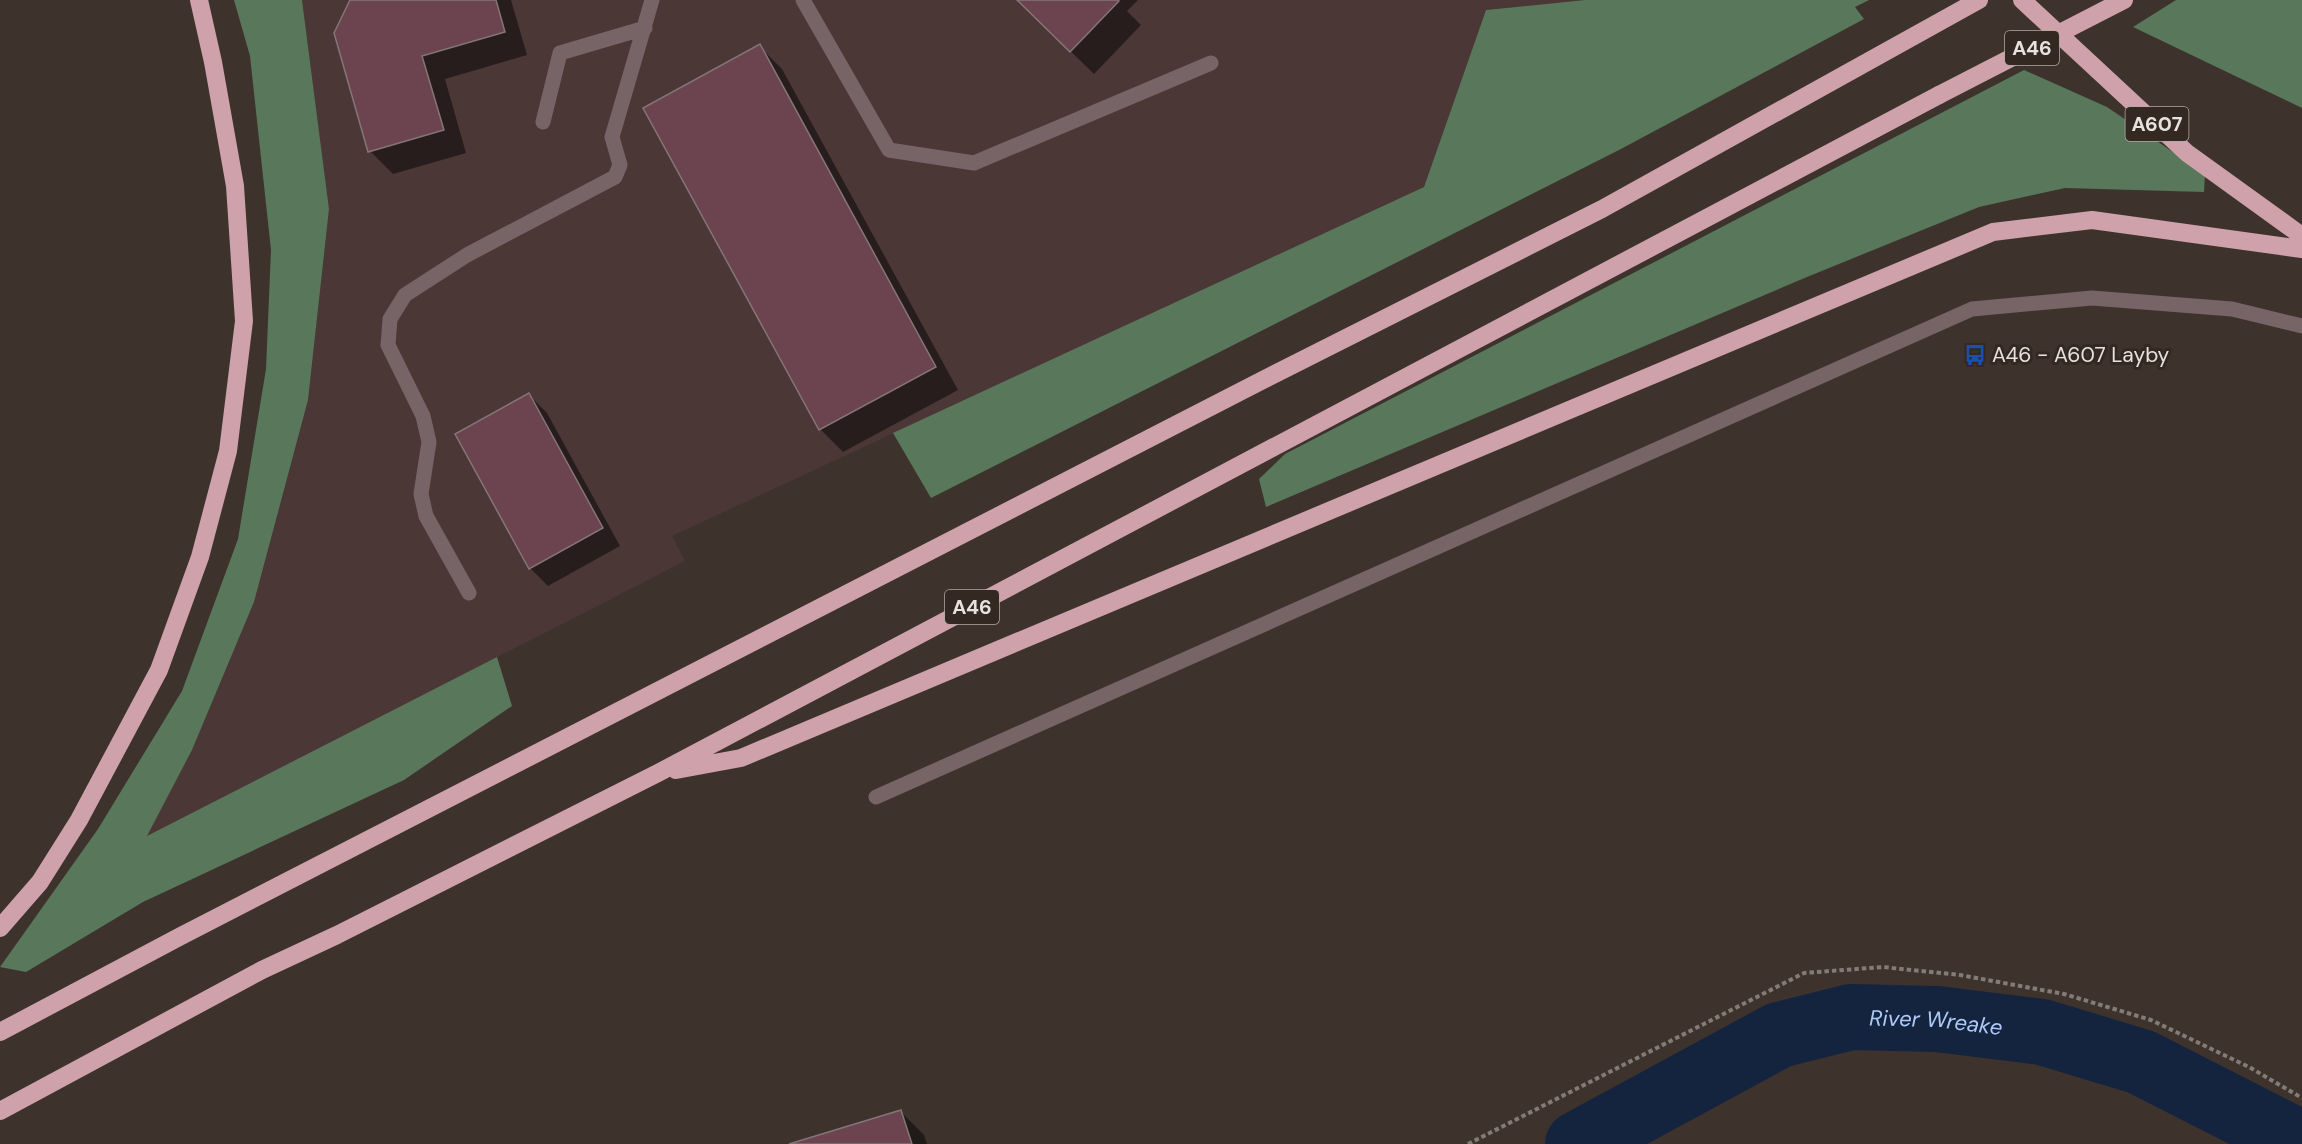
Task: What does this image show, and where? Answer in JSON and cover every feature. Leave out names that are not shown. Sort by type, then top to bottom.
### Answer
[{"type":"highway","points":[[0,928],[40,882],[79,820],[159,670],[200,557],[228,451],[244,321],[235,186],[213,62],[199,0]]},
{"type":"highway","points":[[0,1032],[182,936],[1248,388],[1602,209],[1979,0]]},
{"type":"highway","name":"A607","points":[[2022,0],[2187,153],[2302,236]]},
{"type":"highway","name":"A46","points":[[0,1111],[262,970],[337,935],[658,773],[2124,0]]},
{"type":"highway","points":[[658,773],[741,758],[1993,232],[2092,220],[2302,249]]},
{"type":"lane","points":[[469,593],[426,516],[421,494],[429,442],[423,416],[388,345],[390,319],[405,295],[467,255],[615,177],[620,165],[612,137],[652,0]]},
{"type":"lane","points":[[803,0],[888,150],[974,163],[1211,63]]},
{"type":"lane","points":[[543,122],[560,53],[645,28]]},
{"type":"lane","points":[[876,797],[1972,309],[2092,298],[2232,309],[2302,327]]},
{"type":"path","points":[[1468,1144],[1804,973],[1882,967],[1960,975],[2064,994],[2151,1020],[2249,1067],[2302,1098]]},
{"type":"shaded area","points":[[302,0],[1585,0],[1486,10],[1424,187],[672,536],[685,561],[146,837],[192,750],[254,602],[308,400],[329,209]]},
{"type":"green space","points":[[234,0],[302,0],[329,209],[308,400],[254,602],[192,750],[147,836],[497,657],[512,706],[404,780],[143,902],[26,972],[0,967],[98,829],[182,691],[238,539],[266,369],[271,250],[250,56]]},
{"type":"green space","points":[[1585,0],[1869,0],[1855,7],[1864,19],[1619,150],[931,498],[893,433],[1424,187],[1486,10]]},
{"type":"green space","points":[[2176,0],[2302,0],[2302,108],[2133,27]]},
{"type":"green space","points":[[2024,70],[2107,107],[2205,174],[2204,192],[2065,188],[1979,207],[1807,277],[1266,507],[1259,479],[1285,454]]},
{"type":"building","points":[[350,0],[496,0],[505,32],[422,56],[444,130],[368,152],[334,33]]},
{"type":"building","points":[[1017,0],[1118,0],[1119,1],[1070,52]]},
{"type":"building","points":[[760,44],[936,367],[819,430],[643,108]]},
{"type":"building","points":[[529,393],[603,528],[529,569],[455,434]]},
{"type":"building","points":[[901,1110],[912,1144],[789,1144]]},
{"type":"waterway","name":"River Wreake","points":[[1578,1144],[1779,1035],[1851,1017],[1937,1019],[2042,1032],[2141,1062],[2302,1144]]},
{"type":"place","name":"A46 - A607 Layby","points":[[1975,355]]}]
